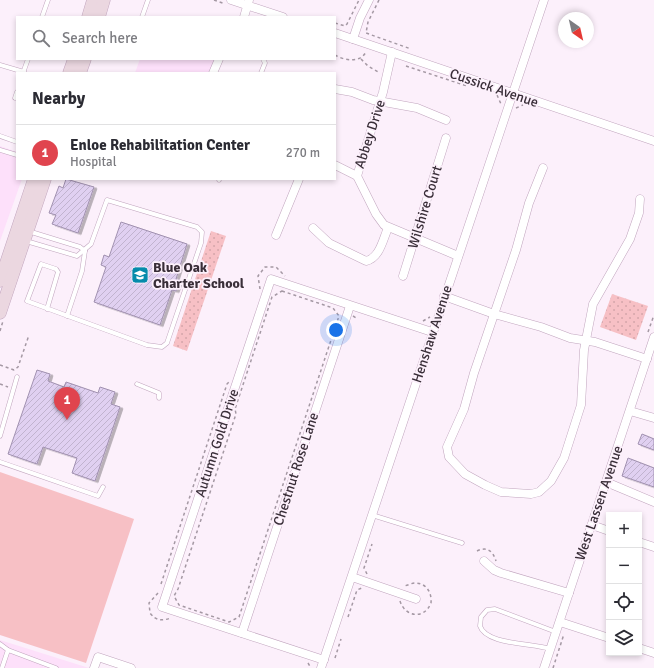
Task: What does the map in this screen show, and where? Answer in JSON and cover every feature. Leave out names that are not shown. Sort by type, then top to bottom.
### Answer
[{"type":"main road","points":[[88,16],[94,0]]},
{"type":"main road","points":[[99,16],[104,0]]},
{"type":"main road","points":[[69,72],[74,60]]},
{"type":"main road","points":[[80,72],[85,60]]},
{"type":"main road","points":[[0,280],[23,235],[34,180]]},
{"type":"main road","points":[[0,313],[23,235],[45,180]]},
{"type":"street","points":[[231,0],[248,3],[280,16]]},
{"type":"street","points":[[352,39],[369,0]]},
{"type":"street","name":"Henshaw Avenue","points":[[323,664],[432,332],[544,0]]},
{"type":"street","points":[[244,16],[248,3]]},
{"type":"street","name":"Cussick Avenue","points":[[336,33],[391,56],[513,94],[654,141]]},
{"type":"street","name":"Abbey Drive","points":[[391,56],[380,101],[357,176],[376,214],[388,228],[458,256]]},
{"type":"street","points":[[214,72],[219,60]]},
{"type":"street","points":[[336,89],[352,92],[373,100],[417,108],[446,120]]},
{"type":"street","name":"Wilshire Court","points":[[403,276],[446,138]]},
{"type":"street","points":[[336,166],[357,176]]},
{"type":"street","points":[[544,168],[528,203],[516,250],[464,409],[448,443],[447,451],[450,459],[470,477],[501,492],[531,494],[539,492],[547,486],[560,467],[571,440],[581,405],[582,371],[593,304],[630,239],[639,213],[640,198]]},
{"type":"street","points":[[276,236],[299,180]]},
{"type":"street","points":[[313,228],[329,242],[366,261],[371,259],[379,250],[388,228]]},
{"type":"street","name":"Autumn Gold Drive","points":[[323,664],[242,633],[162,607],[271,279],[432,332]]},
{"type":"street","points":[[444,296],[494,314],[534,324],[570,338],[586,340],[647,359]]},
{"type":"street","name":"Chestnut Rose Lane","points":[[242,633],[350,306]]},
{"type":"street","name":"West Lassen Avenue","points":[[544,668],[551,649],[560,633],[560,622],[647,359],[651,336]]},
{"type":"street","points":[[630,410],[654,418]]},
{"type":"street","points":[[606,482],[654,502]]},
{"type":"street","points":[[592,525],[606,530]]},
{"type":"street","points":[[642,543],[654,547]]},
{"type":"street","points":[[484,561],[501,574],[569,593]]},
{"type":"street","points":[[352,576],[416,599]]},
{"type":"street","points":[[560,622],[606,637]]},
{"type":"street","points":[[642,649],[654,653]]},
{"type":"street","points":[[94,668],[98,657],[131,668]]},
{"type":"lane","points":[[42,16],[48,0]]},
{"type":"lane","points":[[142,16],[148,0]]},
{"type":"lane","points":[[24,72],[28,60]]},
{"type":"lane","points":[[261,72],[265,63],[264,60]]},
{"type":"lane","points":[[0,65],[21,72]]},
{"type":"lane","points":[[0,136],[16,142]]},
{"type":"lane","points":[[0,150],[16,155]]},
{"type":"lane","points":[[23,235],[77,256],[85,251],[91,244],[107,200],[197,227],[202,232],[201,242],[167,343],[162,347],[147,345],[27,301],[41,264],[56,268],[58,272],[47,308]]},
{"type":"lane","points":[[23,235],[80,247],[85,251]]},
{"type":"lane","points":[[67,316],[82,271],[85,251]]},
{"type":"lane","points":[[0,436],[17,377]]},
{"type":"lane","points":[[137,384],[159,393],[160,398]]},
{"type":"lane","points":[[0,462],[98,496],[103,487]]},
{"type":"lane","points":[[372,514],[462,543]]},
{"type":"lane","points":[[551,649],[510,642],[491,636],[481,629],[480,622],[484,613],[491,609],[522,618],[560,633]]},
{"type":"lane","points":[[0,644],[8,650],[56,668]]},
{"type":"lane","points":[[2,668],[8,650]]},
{"type":"path","points":[[336,23],[345,26],[347,24],[359,0]]},
{"type":"path","points":[[380,0],[368,22],[366,33],[411,49]]},
{"type":"path","points":[[360,49],[372,53]]},
{"type":"path","points":[[361,59],[366,51]]},
{"type":"path","points":[[336,55],[346,59],[361,59],[380,73]]},
{"type":"path","points":[[391,56],[472,88]]},
{"type":"path","points":[[494,94],[497,95],[501,104],[499,110]]},
{"type":"path","points":[[515,109],[524,104]]},
{"type":"path","points":[[259,293],[258,276],[263,268],[268,266],[276,267],[287,277]]},
{"type":"path","points":[[282,291],[333,308],[339,316],[337,322],[239,617],[229,622],[179,605],[174,596],[178,589],[236,414],[236,409],[273,296],[282,291]]},
{"type":"path","points":[[422,322],[430,318],[432,311]]},
{"type":"path","points":[[651,336],[654,315]]},
{"type":"path","points":[[353,321],[363,318]]},
{"type":"path","points":[[0,365],[14,370],[18,367],[29,335]]},
{"type":"path","points":[[162,587],[161,583],[226,384],[230,381]]},
{"type":"path","points":[[0,384],[10,389]]},
{"type":"path","points":[[477,551],[484,549],[490,551],[498,564]]},
{"type":"path","points":[[160,590],[150,601],[150,613],[155,619],[160,620],[174,618]]},
{"type":"path","points":[[553,668],[560,633]]},
{"type":"path","points":[[335,658],[341,639]]},
{"type":"path","points":[[305,662],[308,663],[311,668]]},
{"type":"shaded area","points":[[140,60],[214,60],[209,72],[135,72]]},
{"type":"shaded area","points":[[0,146],[16,152],[16,180],[22,180],[0,241]]},
{"type":"shaded area","points":[[211,231],[226,236],[187,351],[173,346]]},
{"type":"shaded area","points":[[612,294],[648,306],[636,340],[600,327]]},
{"type":"shaded area","points":[[0,472],[134,519],[86,663],[0,635]]},
{"type":"shaded area","points":[[0,640],[89,668],[0,668]]},
{"type":"building","points":[[66,180],[94,187],[78,233],[52,224],[56,215],[49,213],[59,186],[63,188]]},
{"type":"building","points":[[121,222],[187,244],[176,279],[180,280],[176,291],[172,290],[160,325],[94,302],[106,267],[101,265],[104,255],[109,257]]},
{"type":"building","points":[[37,370],[50,374],[48,381],[64,387],[66,382],[98,393],[100,387],[115,392],[111,404],[120,407],[95,481],[72,473],[77,458],[43,447],[37,464],[8,454]]},
{"type":"building","points":[[642,434],[654,439],[654,450],[638,444]]},
{"type":"building","points":[[628,458],[654,468],[654,487],[622,476]]},
{"type":"place","name":"Blue Oak Charter School","points":[[140,275]]},
{"type":"place","name":"Enloe Rehabilitation Center","points":[[67,420]]}]
